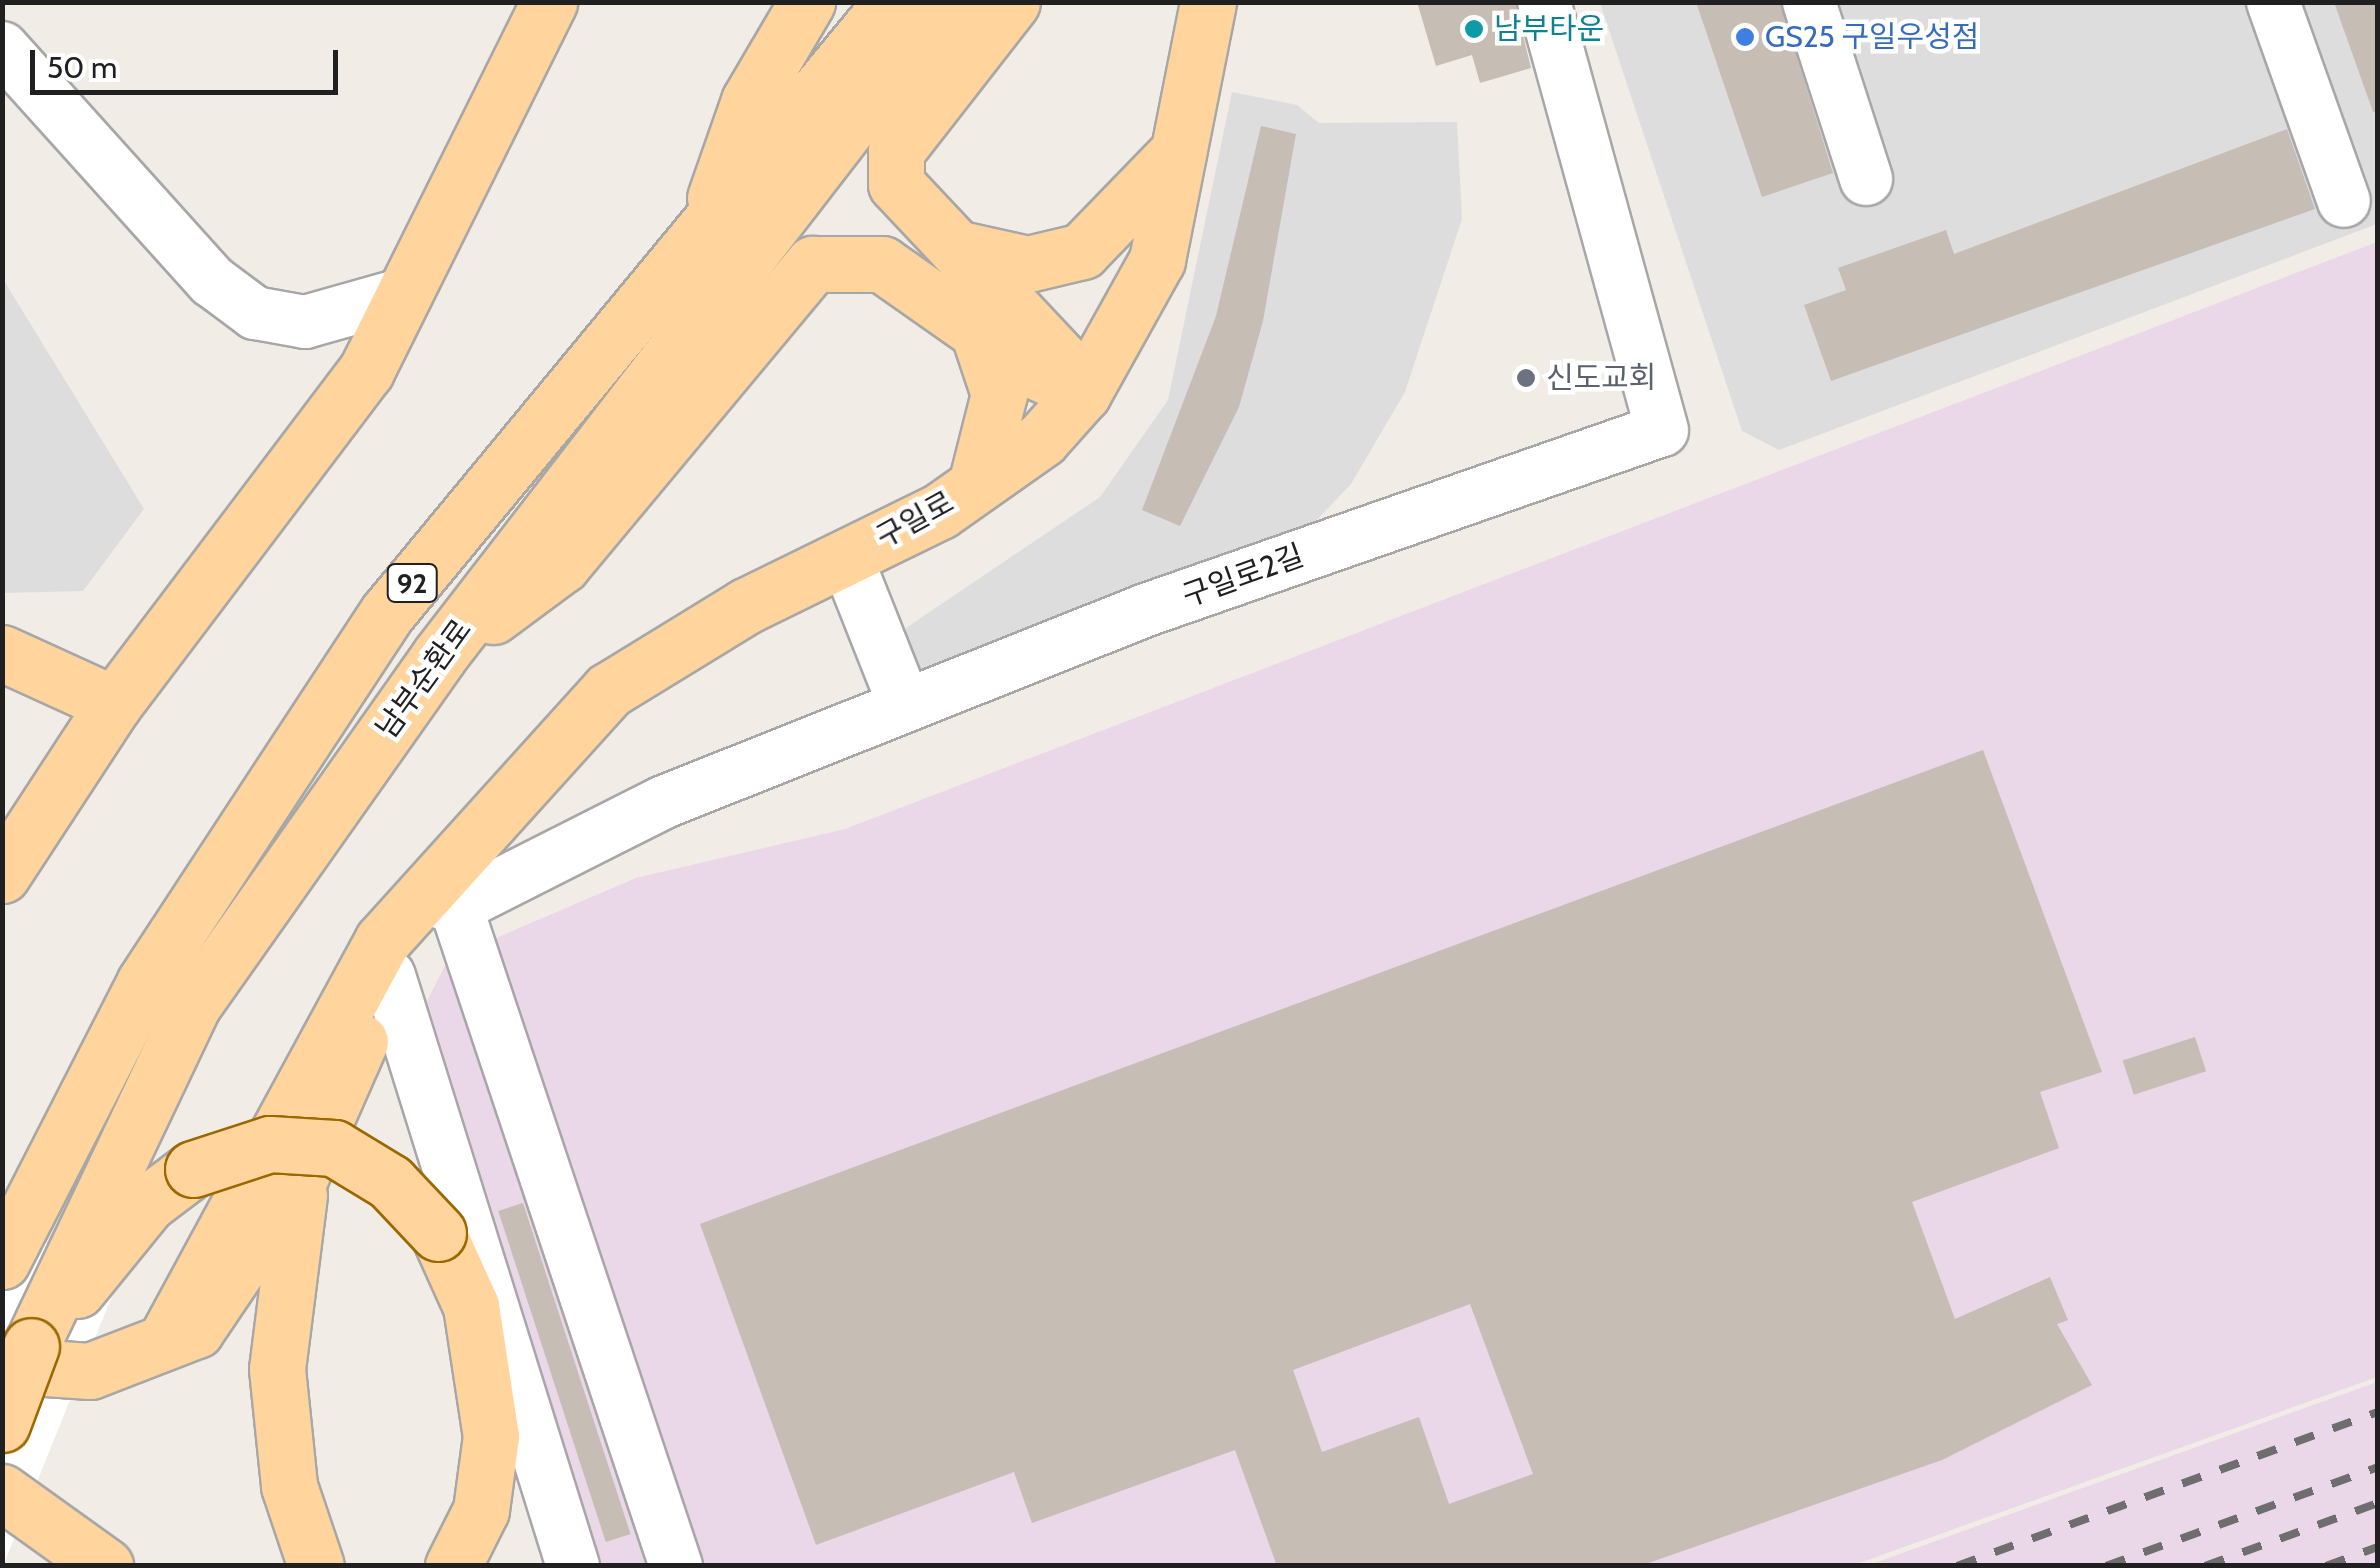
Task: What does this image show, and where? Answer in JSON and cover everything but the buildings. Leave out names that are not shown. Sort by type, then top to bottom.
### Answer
[{"type":"main road","points":[[2,875],[114,704],[366,371],[549,2]]},
{"type":"main road","points":[[701,236],[749,101],[807,2]]},
{"type":"main road","name":"92","points":[[11,1243],[144,983],[388,612],[892,2]]},
{"type":"main road","name":"남부순환로","points":[[2,1424],[17,1356],[78,1265],[193,1005],[438,656],[836,142],[955,2]]},
{"type":"main road","points":[[1012,2],[896,151],[901,198],[1055,346],[1083,393]]},
{"type":"main road","name":"구일로","points":[[441,902],[609,690],[976,485],[1042,439],[1083,393],[1158,260],[1208,2]]},
{"type":"main road","points":[[956,248],[1028,264],[1082,251],[1180,149]]},
{"type":"main road","points":[[438,656],[562,565],[813,264],[882,264],[976,326],[1033,370],[1083,393]]},
{"type":"main road","points":[[976,326],[999,394],[976,485]]},
{"type":"main road","points":[[2,652],[114,704]]},
{"type":"main road","points":[[17,1356],[90,1371],[196,1330],[230,1291],[302,1175],[389,976],[441,902]]},
{"type":"main road","points":[[166,1340],[336,1016],[382,941],[441,902]]},
{"type":"main road","points":[[78,1265],[193,1169],[270,1144],[334,1148],[390,1182],[438,1233],[471,1306],[491,1436],[480,1510],[453,1566]]},
{"type":"main road","points":[[302,1175],[277,1369],[289,1486],[316,1566]]},
{"type":"main road","points":[[2,1492],[105,1566]]},
{"type":"main road","points":[[2,1540],[39,1566]]},
{"type":"street","name":"구일로2길","points":[[441,902],[664,802],[1146,610],[1662,430],[1544,2]]},
{"type":"street","points":[[1809,2],[1866,179]]},
{"type":"street","points":[[2273,2],[2344,201]]},
{"type":"street","points":[[2,48],[212,282],[255,314],[305,322],[404,294]]},
{"type":"street","points":[[846,557],[905,706]]},
{"type":"street","points":[[441,902],[676,1566]]},
{"type":"street","points":[[389,976],[573,1566]]},
{"type":"shaded area","points":[[1600,3],[2377,3],[2377,224],[1779,450],[1742,431]]},
{"type":"shaded area","points":[[1232,92],[1297,105],[1319,123],[1457,122],[1462,219],[1405,392],[1351,484],[1297,541],[920,676],[896,666],[906,628],[1100,497],[1168,400]]},
{"type":"shaded area","points":[[2377,242],[2377,1377],[1854,1565],[602,1565],[427,1001],[449,958],[636,878],[845,829]]},
{"type":"shaded area","points":[[3,279],[144,509],[83,591],[3,593]]},
{"type":"shaded area","points":[[2377,1382],[2377,1565],[1869,1565]]},
{"type":"pier","points":[[2,1212],[114,1291],[3,1566],[2,1565]]},
{"type":"railway","points":[[1957,1566],[2378,1412]]},
{"type":"railway","points":[[2106,1566],[2378,1467]]},
{"type":"railway","points":[[2205,1566],[2378,1503]]},
{"type":"railway","points":[[2326,1566],[2378,1547]]},
{"type":"place","name":"남부타운","points":[[1474,29]]},
{"type":"place","name":"GS25 구일우성점","points":[[1745,37]]},
{"type":"place","name":"신도교회","points":[[1526,378]]}]
